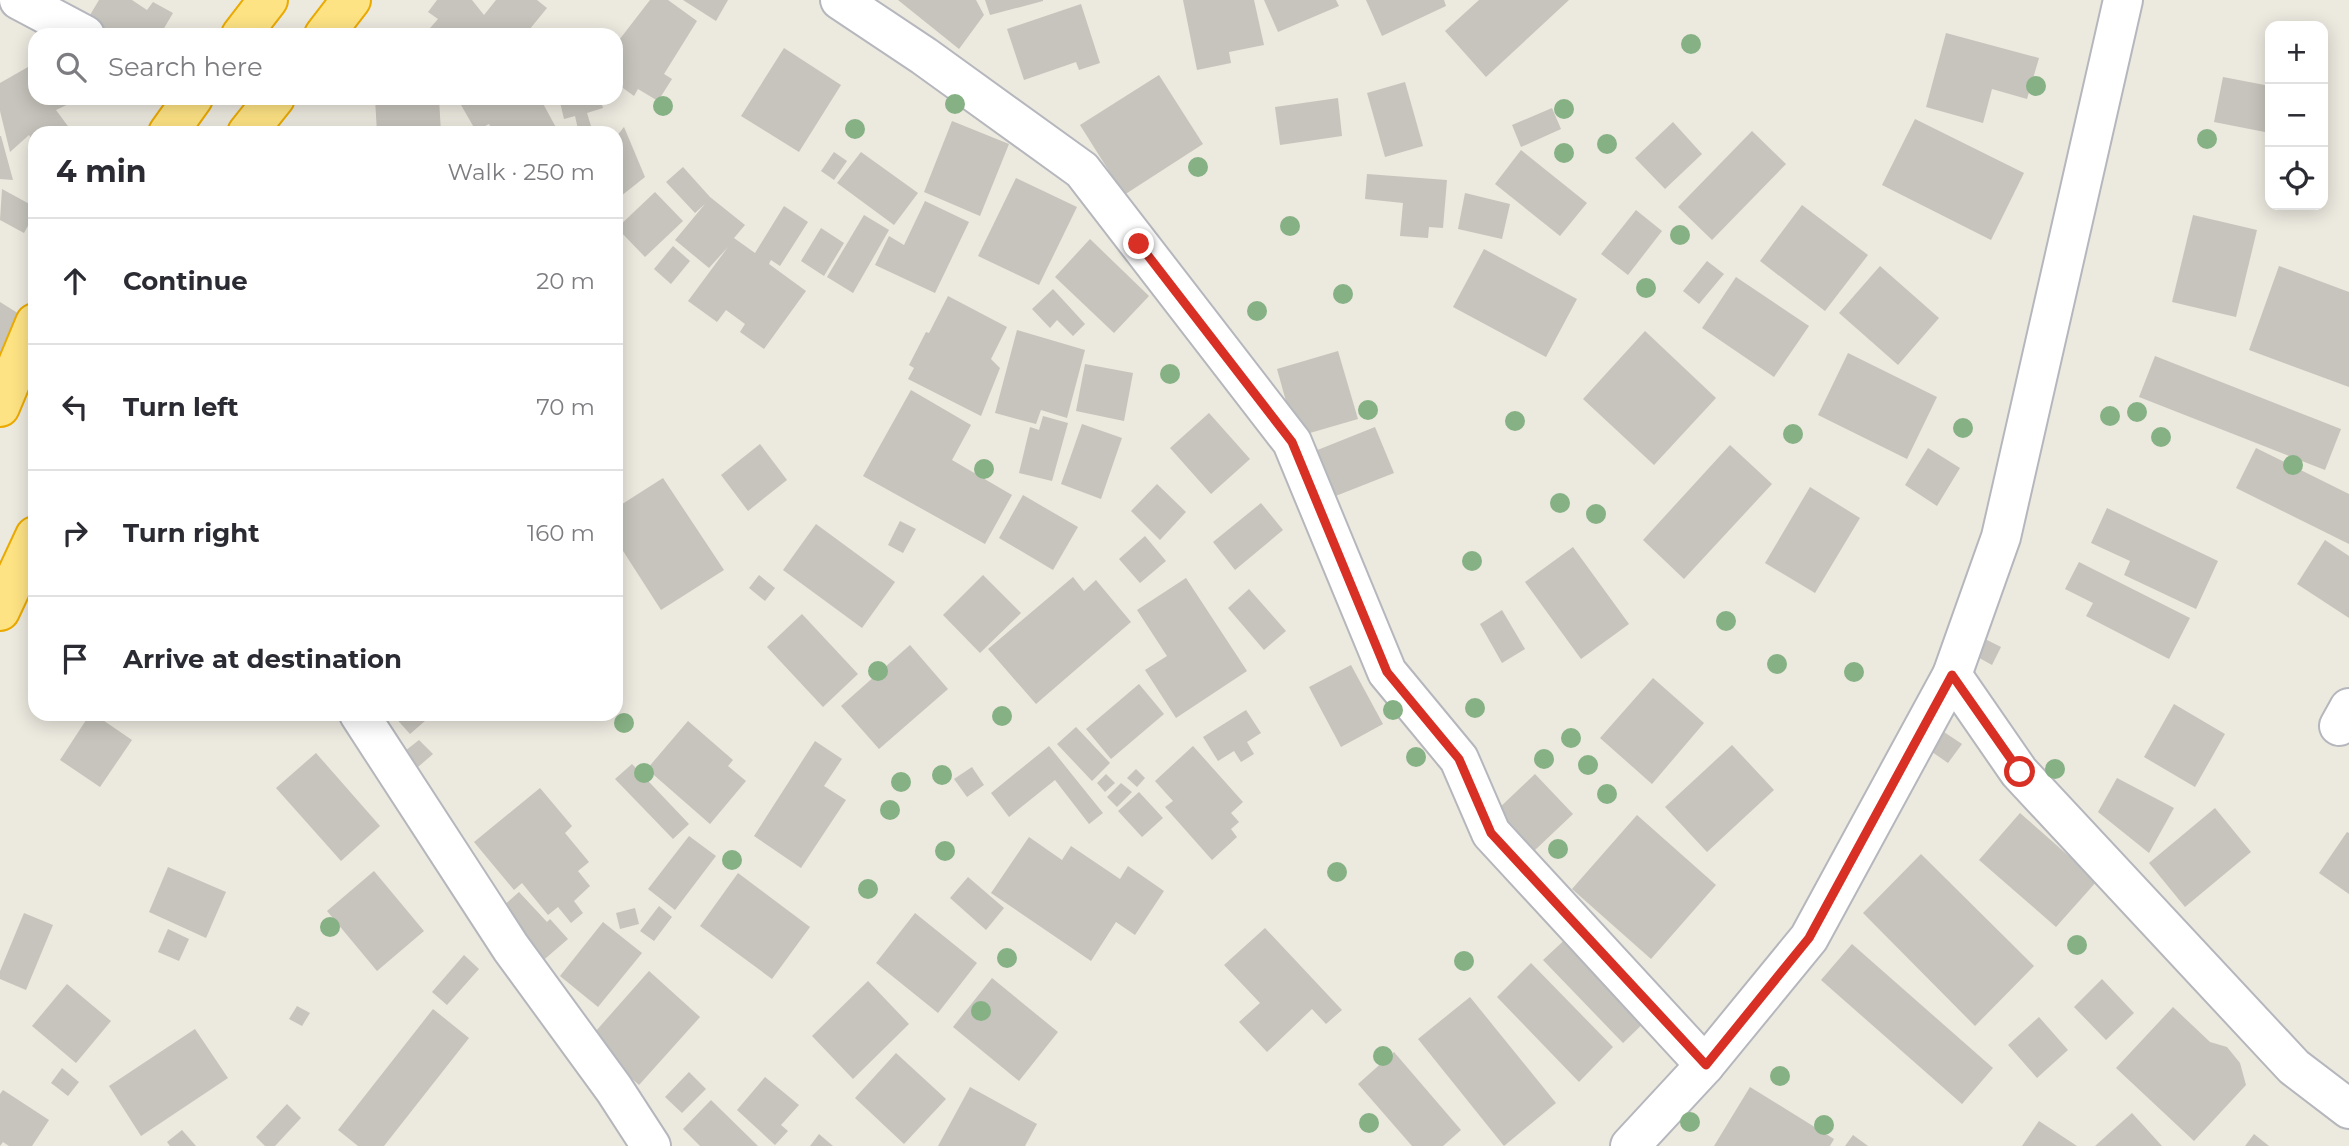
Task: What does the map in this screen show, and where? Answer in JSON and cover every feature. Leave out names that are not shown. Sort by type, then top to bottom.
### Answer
[{"type":"highway","points":[[247,28],[268,0]]},
{"type":"highway","points":[[329,28],[351,0]]},
{"type":"highway","points":[[173,126],[188,105]]},
{"type":"highway","points":[[253,126],[269,105]]},
{"type":"highway","points":[[0,407],[28,340]]},
{"type":"highway","points":[[0,611],[28,551]]},
{"type":"street","points":[[19,0],[72,28]]},
{"type":"street","points":[[841,0],[1082,170],[1292,442],[1387,672],[1459,759],[1491,833],[1706,1065]]},
{"type":"street","points":[[1630,1146],[1706,1065],[1809,938],[1952,675],[2001,537],[2123,0]]},
{"type":"street","points":[[1952,675],[2020,772],[2294,1067],[2349,1110]]},
{"type":"street","points":[[364,721],[512,948],[614,1089],[651,1146]]},
{"type":"building","points":[[99,0],[132,0],[147,10],[153,2],[173,13],[164,28],[100,28],[87,20]]},
{"type":"building","points":[[437,0],[472,0],[484,15],[496,0],[537,0],[547,8],[531,28],[430,28],[438,19],[428,12]]},
{"type":"building","points":[[650,0],[668,0],[697,21],[664,74],[672,79],[658,101],[638,89],[634,96],[623,88],[623,35]]},
{"type":"building","points":[[683,0],[728,0],[716,21]]},
{"type":"building","points":[[898,0],[976,0],[984,15],[959,49]]},
{"type":"building","points":[[985,0],[1043,0],[1043,1],[990,15]]},
{"type":"building","points":[[1183,0],[1254,0],[1264,45],[1229,52],[1231,63],[1197,70]]},
{"type":"building","points":[[1264,0],[1336,0],[1339,6],[1278,32]]},
{"type":"building","points":[[1366,0],[1444,0],[1446,6],[1382,36]]},
{"type":"building","points":[[1479,0],[1569,0],[1486,77],[1445,31]]},
{"type":"building","points":[[1081,4],[1100,63],[1079,70],[1076,62],[1024,80],[1007,29]]},
{"type":"building","points":[[1946,33],[2039,58],[2027,99],[1992,89],[1983,123],[1926,107]]},
{"type":"building","points":[[784,48],[841,85],[799,152],[741,116]]},
{"type":"building","points":[[28,67],[28,105],[67,105],[56,110],[68,126],[28,126],[28,136],[10,152],[0,111],[0,83]]},
{"type":"building","points":[[1159,75],[1203,144],[1124,195],[1080,125]]},
{"type":"building","points":[[2223,77],[2265,85],[2265,132],[2214,122]]},
{"type":"building","points":[[1405,82],[1423,146],[1385,157],[1367,93]]},
{"type":"building","points":[[1338,98],[1342,136],[1280,145],[1275,107]]},
{"type":"building","points":[[375,105],[439,105],[441,126],[377,126]]},
{"type":"building","points":[[461,105],[544,105],[555,126],[489,124],[473,126]]},
{"type":"building","points":[[561,105],[602,105],[603,108],[587,113],[591,126],[577,126],[575,116],[564,119]]},
{"type":"building","points":[[1552,108],[1561,129],[1521,147],[1512,125]]},
{"type":"building","points":[[1915,119],[2024,173],[1991,240],[1882,185]]},
{"type":"building","points":[[952,121],[1009,144],[980,216],[924,192]]},
{"type":"building","points":[[1673,122],[1702,154],[1665,189],[1635,158]]},
{"type":"building","points":[[623,128],[645,177],[623,194]]},
{"type":"building","points":[[1752,131],[1786,164],[1712,240],[1678,207]]},
{"type":"building","points":[[1,136],[13,180],[0,179]]},
{"type":"building","points":[[1521,150],[1587,203],[1560,236],[1495,184]]},
{"type":"building","points":[[834,152],[847,161],[834,180],[821,171]]},
{"type":"building","points":[[861,152],[918,193],[894,225],[837,183]]},
{"type":"building","points":[[683,167],[710,197],[745,225],[734,238],[755,253],[784,206],[808,222],[780,266],[771,260],[769,264],[806,291],[764,349],[740,332],[745,324],[726,310],[717,322],[688,301],[728,247],[709,268],[675,240],[705,204],[695,213],[666,182]]},
{"type":"building","points":[[1367,174],[1447,180],[1443,228],[1429,227],[1428,238],[1400,236],[1403,203],[1365,199]]},
{"type":"building","points":[[1016,178],[1077,207],[1039,285],[978,256]]},
{"type":"building","points":[[2,189],[28,203],[28,226],[24,233],[0,220]]},
{"type":"building","points":[[655,192],[683,221],[645,257],[623,234],[623,222]]},
{"type":"building","points":[[1465,193],[1510,204],[1502,239],[1458,229]]},
{"type":"building","points":[[925,201],[969,222],[935,293],[875,265],[889,236],[904,245]]},
{"type":"building","points":[[1802,205],[1868,255],[1825,311],[1760,261]]},
{"type":"building","points":[[1636,210],[1662,231],[1628,275],[1601,254]]},
{"type":"building","points":[[864,215],[889,230],[853,293],[827,277]]},
{"type":"building","points":[[2193,215],[2257,230],[2236,317],[2172,302]]},
{"type":"building","points":[[821,228],[844,243],[824,276],[801,261]]},
{"type":"building","points":[[1090,239],[1149,296],[1114,333],[1055,277]]},
{"type":"building","points":[[673,246],[690,261],[671,284],[654,269]]},
{"type":"building","points":[[1484,249],[1577,299],[1546,357],[1453,307]]},
{"type":"building","points":[[1707,261],[1724,274],[1699,304],[1683,291]]},
{"type":"building","points":[[1880,266],[1939,318],[1898,365],[1839,313]]},
{"type":"building","points":[[2279,266],[2349,292],[2349,387],[2249,350]]},
{"type":"building","points":[[1736,277],[1809,326],[1774,377],[1702,328]]},
{"type":"building","points":[[1053,289],[1085,324],[1073,336],[1057,320],[1050,328],[1032,309]]},
{"type":"building","points":[[948,296],[1007,327],[991,359],[1000,368],[981,416],[908,379],[914,368],[909,365]]},
{"type":"building","points":[[0,302],[24,317],[0,357]]},
{"type":"building","points":[[1017,330],[1085,350],[1067,418],[1041,410],[1036,424],[995,413]]},
{"type":"building","points":[[1645,331],[1716,398],[1654,465],[1583,399]]},
{"type":"building","points":[[1338,351],[1358,419],[1296,437],[1277,369]]},
{"type":"building","points":[[1848,353],[1937,397],[1907,459],[1818,415]]},
{"type":"building","points":[[2155,356],[2341,429],[2325,470],[2139,397]]},
{"type":"building","points":[[1085,364],[1133,373],[1124,421],[1076,411]]},
{"type":"building","points":[[911,390],[971,425],[952,460],[1012,495],[985,544],[863,476]]},
{"type":"building","points":[[1209,413],[1250,459],[1211,494],[1170,448]]},
{"type":"building","points":[[1043,416],[1068,423],[1052,481],[1019,473],[1030,427],[1039,430]]},
{"type":"building","points":[[1082,424],[1122,438],[1101,499],[1061,484]]},
{"type":"building","points":[[1375,427],[1394,473],[1328,499],[1310,453]]},
{"type":"building","points":[[760,444],[787,480],[748,511],[721,475]]},
{"type":"building","points":[[1730,445],[1772,484],[1684,579],[1643,540]]},
{"type":"building","points":[[1928,448],[1960,468],[1937,506],[1905,485]]},
{"type":"building","points":[[2256,448],[2349,494],[2349,544],[2236,488]]},
{"type":"building","points":[[663,478],[724,570],[661,610],[623,551],[623,504]]},
{"type":"building","points":[[1157,484],[1186,512],[1160,540],[1131,511]]},
{"type":"building","points":[[1810,487],[1860,518],[1815,593],[1765,563]]},
{"type":"building","points":[[1023,495],[1078,527],[1053,570],[999,538]]},
{"type":"building","points":[[1261,503],[1283,530],[1235,570],[1213,542]]},
{"type":"building","points":[[2107,508],[2218,561],[2196,609],[2124,575],[2130,561],[2091,543]]},
{"type":"building","points":[[900,521],[916,529],[903,553],[888,545]]},
{"type":"building","points":[[816,524],[895,582],[862,628],[783,570]]},
{"type":"building","points":[[1145,536],[1166,561],[1140,583],[1119,559]]},
{"type":"building","points":[[2325,540],[2349,556],[2349,618],[2297,584]]},
{"type":"building","points":[[1573,547],[1629,624],[1581,659],[1525,582]]},
{"type":"building","points":[[2079,562],[2190,618],[2169,659],[2086,616],[2093,603],[2065,589]]},
{"type":"building","points":[[759,575],[775,588],[765,601],[749,588]]},
{"type":"building","points":[[983,575],[1021,613],[980,653],[943,615]]},
{"type":"building","points":[[1073,577],[1084,591],[1096,580],[1131,622],[1036,704],[988,649]]},
{"type":"building","points":[[1186,578],[1247,671],[1176,718],[1145,670],[1167,656],[1137,610]]},
{"type":"building","points":[[1249,589],[1286,631],[1264,650],[1228,608]]},
{"type":"building","points":[[1502,610],[1525,649],[1502,663],[1480,624]]},
{"type":"building","points":[[802,614],[858,674],[823,707],[767,647]]},
{"type":"building","points":[[1973,633],[2001,647],[1992,665],[1965,650]]},
{"type":"building","points":[[910,645],[948,689],[879,749],[841,706]]},
{"type":"building","points":[[1351,665],[1383,724],[1341,747],[1309,687]]},
{"type":"building","points":[[1653,678],[1704,723],[1652,784],[1600,738]]},
{"type":"building","points":[[1139,684],[1164,714],[1111,759],[1086,729]]},
{"type":"building","points":[[2174,704],[2225,734],[2195,787],[2144,757]]},
{"type":"building","points":[[1246,710],[1261,733],[1247,742],[1254,754],[1241,762],[1234,751],[1218,761],[1203,737]]},
{"type":"building","points":[[85,721],[104,721],[132,740],[100,787],[60,760]]},
{"type":"building","points":[[398,721],[425,721],[410,734]]},
{"type":"building","points":[[688,721],[733,760],[728,766],[746,781],[710,824],[647,769]]},
{"type":"building","points":[[1935,726],[1962,744],[1948,763],[1922,745]]},
{"type":"building","points":[[1076,727],[1110,763],[1092,781],[1057,744]]},
{"type":"building","points":[[419,740],[433,754],[418,767],[405,751]]},
{"type":"building","points":[[815,741],[842,759],[824,786],[846,800],[801,868],[754,836]]},
{"type":"building","points":[[1732,745],[1774,790],[1707,852],[1665,807]]},
{"type":"building","points":[[1049,746],[1103,813],[1089,824],[1055,780],[1009,817],[991,793]]},
{"type":"building","points":[[1193,746],[1243,802],[1231,813],[1239,822],[1231,829],[1237,837],[1212,860],[1165,807],[1173,801],[1155,781]]},
{"type":"building","points":[[316,753],[380,826],[341,861],[276,788]]},
{"type":"building","points":[[632,764],[689,824],[673,839],[615,779]]},
{"type":"building","points":[[972,767],[984,785],[967,797],[954,779]]},
{"type":"building","points":[[1136,769],[1145,778],[1137,787],[1127,778]]},
{"type":"building","points":[[1106,774],[1115,783],[1105,792],[1097,783]]},
{"type":"building","points":[[1535,774],[1573,814],[1534,851],[1496,811]]},
{"type":"building","points":[[2117,778],[2174,808],[2149,853],[2098,812]]},
{"type":"building","points":[[1121,783],[1132,792],[1117,807],[1107,797]]},
{"type":"building","points":[[540,788],[572,826],[565,833],[589,862],[578,871],[590,886],[574,901],[583,913],[571,923],[558,907],[548,915],[522,883],[514,890],[474,842]]},
{"type":"building","points":[[1139,792],[1163,818],[1142,837],[1118,811]]},
{"type":"building","points":[[2215,808],[2251,852],[2185,907],[2149,863]]},
{"type":"building","points":[[2020,813],[2097,881],[2056,927],[1979,860]]},
{"type":"building","points":[[1637,815],[1716,885],[1651,959],[1572,889]]},
{"type":"building","points":[[2347,832],[2349,833],[2349,894],[2319,873]]},
{"type":"building","points":[[689,836],[716,856],[675,910],[648,889]]},
{"type":"building","points":[[1029,837],[1062,860],[1071,846],[1120,879],[1128,866],[1164,891],[1135,935],[1116,922],[1091,961],[991,893]]},
{"type":"building","points":[[1921,854],[2034,966],[1975,1026],[1863,913]]},
{"type":"building","points":[[168,867],[226,892],[206,938],[149,912]]},
{"type":"building","points":[[374,871],[424,931],[377,971],[327,911]]},
{"type":"building","points":[[738,873],[810,927],[772,979],[700,926]]},
{"type":"building","points":[[968,877],[1004,908],[986,930],[950,898]]},
{"type":"building","points":[[519,892],[547,922],[550,919],[568,939],[539,964],[494,914]]},
{"type":"building","points":[[659,906],[672,917],[654,941],[640,931]]},
{"type":"building","points":[[635,908],[639,924],[620,929],[616,913]]},
{"type":"building","points":[[24,913],[53,925],[26,990],[0,979],[0,971]]},
{"type":"building","points":[[915,913],[977,963],[938,1013],[876,963]]},
{"type":"building","points":[[603,922],[642,953],[598,1007],[560,976]]},
{"type":"building","points":[[1265,928],[1342,1010],[1326,1024],[1312,1009],[1267,1052],[1239,1022],[1260,1003],[1224,965]]},
{"type":"building","points":[[168,929],[189,939],[179,961],[158,952]]},
{"type":"building","points":[[1572,933],[1651,1016],[1623,1043],[1543,960]]},
{"type":"building","points":[[1852,944],[1993,1068],[1962,1104],[1821,980]]},
{"type":"building","points":[[464,955],[479,969],[447,1005],[432,992]]},
{"type":"building","points":[[1531,963],[1613,1047],[1579,1082],[1497,997]]},
{"type":"building","points":[[649,971],[700,1017],[639,1085],[588,1040]]},
{"type":"building","points":[[992,978],[1058,1032],[1019,1081],[953,1027]]},
{"type":"building","points":[[2102,979],[2134,1013],[2106,1040],[2074,1007]]},
{"type":"building","points":[[868,981],[909,1024],[853,1079],[812,1036]]},
{"type":"building","points":[[67,984],[111,1021],[76,1063],[32,1026]]},
{"type":"building","points":[[1470,997],[1556,1103],[1504,1146],[1418,1039]]},
{"type":"building","points":[[297,1006],[310,1013],[302,1026],[289,1019]]},
{"type":"building","points":[[2173,1007],[2210,1042],[2227,1047],[2240,1063],[2246,1085],[2194,1141],[2116,1068]]},
{"type":"building","points":[[433,1009],[469,1038],[384,1146],[358,1146],[338,1130]]},
{"type":"building","points":[[2039,1017],[2068,1050],[2037,1078],[2008,1045]]},
{"type":"building","points":[[195,1029],[228,1078],[141,1136],[109,1086]]},
{"type":"building","points":[[1394,1052],[1461,1130],[1443,1146],[1412,1146],[1358,1084]]},
{"type":"building","points":[[896,1053],[946,1099],[904,1144],[855,1098]]},
{"type":"building","points":[[62,1068],[79,1082],[68,1096],[51,1083]]},
{"type":"building","points":[[689,1072],[706,1089],[682,1113],[665,1097]]},
{"type":"building","points":[[765,1077],[799,1105],[781,1125],[788,1131],[775,1145],[737,1110]]},
{"type":"building","points":[[970,1087],[1037,1124],[1025,1146],[938,1146]]},
{"type":"building","points":[[1750,1087],[1834,1139],[1830,1146],[1714,1146]]},
{"type":"building","points":[[3,1090],[49,1120],[32,1146],[9,1146],[3,1142],[0,1146],[0,1094]]},
{"type":"building","points":[[711,1100],[758,1146],[700,1146],[683,1129]]},
{"type":"building","points":[[287,1104],[301,1118],[275,1146],[265,1146],[256,1137]]},
{"type":"building","points":[[2132,1113],[2162,1146],[2095,1146]]},
{"type":"building","points":[[2039,1121],[2077,1146],[2022,1146]]},
{"type":"building","points":[[182,1130],[196,1146],[170,1146],[167,1142]]},
{"type":"building","points":[[819,1134],[833,1146],[810,1146]]},
{"type":"building","points":[[2254,1134],[2269,1146],[2245,1146]]},
{"type":"building","points":[[1853,1135],[1868,1146],[1845,1146]]},
{"type":"route","points":[[1139,244],[1292,442],[1387,672],[1459,759],[1491,833],[1706,1065],[1809,938],[1952,675],[2020,772]]}]
